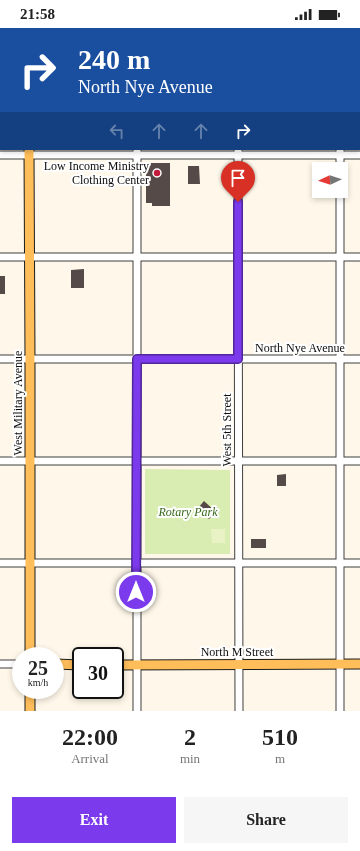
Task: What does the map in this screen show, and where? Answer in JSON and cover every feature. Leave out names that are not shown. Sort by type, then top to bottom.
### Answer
[{"type":"main road","name":"West Military Avenue","points":[[29,152],[30,647]]},
{"type":"main road","name":"North M Street","points":[[124,665],[360,664]]},
{"type":"main road","points":[[30,699],[30,711]]},
{"type":"street","points":[[0,155],[29,152],[340,152],[360,155]]},
{"type":"street","points":[[137,152],[137,711]]},
{"type":"street","name":"West 5th Street","points":[[238,152],[239,711]]},
{"type":"street","points":[[340,198],[340,711]]},
{"type":"street","points":[[0,257],[360,257]]},
{"type":"street","name":"North Nye Avenue","points":[[0,359],[360,359]]},
{"type":"street","points":[[0,461],[360,461]]},
{"type":"street","points":[[0,563],[360,563]]},
{"type":"street","points":[[0,664],[12,664]]},
{"type":"green space","name":"Rotary Park","points":[[145,469],[230,470],[230,554],[145,554]]},
{"type":"green space","points":[[211,529],[225,529],[225,543],[212,543]]},
{"type":"building","points":[[146,163],[170,163],[170,206],[152,206],[152,203],[146,203]]},
{"type":"building","points":[[188,166],[199,166],[200,184],[188,184]]},
{"type":"building","points":[[84,269],[84,288],[71,288],[71,270]]},
{"type":"building","points":[[0,276],[5,276],[5,294],[0,294]]},
{"type":"building","points":[[286,474],[286,486],[277,486],[277,475]]},
{"type":"building","points":[[204,501],[216,512],[209,519],[198,508]]},
{"type":"building","points":[[251,539],[266,539],[266,548],[251,548]]},
{"type":"place","name":"Low Income Ministry Clothing Center","points":[[157,173]]},
{"type":"route","points":[[136,592],[137,359],[238,359],[238,202]]}]
